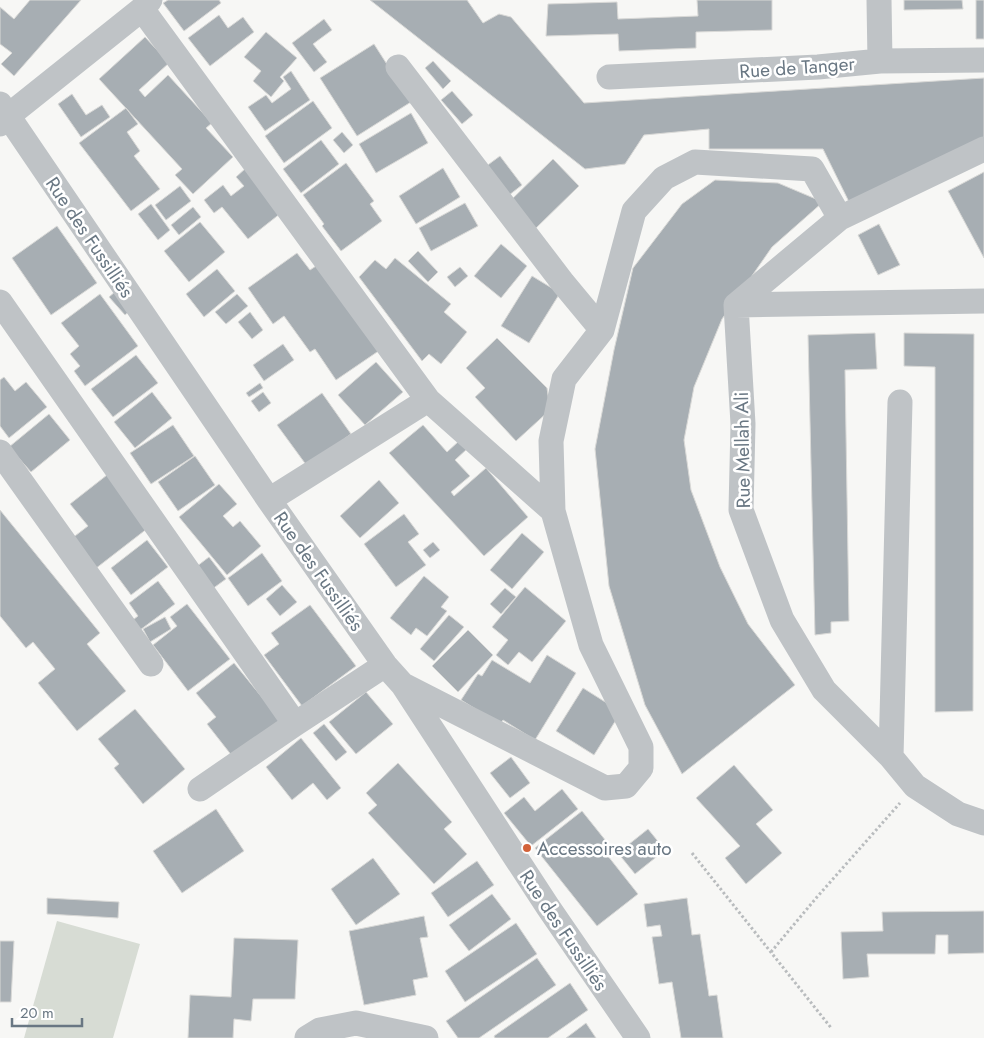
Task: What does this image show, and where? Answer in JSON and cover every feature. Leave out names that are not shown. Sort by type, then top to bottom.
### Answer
[{"type":"street","points":[[879,0],[880,61]]},
{"type":"street","points":[[3,115],[146,5],[428,400],[554,511]]},
{"type":"street","name":"Rue de Tanger","points":[[609,77],[818,67],[880,61],[984,60]]},
{"type":"street","points":[[398,67],[563,284],[602,330]]},
{"type":"street","name":"Rue des Fussilliés","points":[[3,115],[269,500],[385,665],[403,685],[548,907],[638,1038]]},
{"type":"street","points":[[736,305],[840,218],[984,149]]},
{"type":"street","points":[[403,685],[605,788],[626,786],[641,768],[641,747],[591,645],[554,511],[551,441],[564,380],[602,330],[634,211],[664,178],[695,162],[812,169],[840,218]]},
{"type":"street","points":[[736,305],[984,301]]},
{"type":"street","points":[[0,302],[295,724]]},
{"type":"street","name":"Rue Mellah Ali","points":[[736,305],[743,424],[741,510],[782,620],[824,690],[891,757],[915,786],[958,814],[984,823]]},
{"type":"street","points":[[269,500],[428,400]]},
{"type":"street","points":[[891,757],[900,402]]},
{"type":"street","points":[[0,452],[151,664]]},
{"type":"street","points":[[200,789],[385,665]]},
{"type":"street","points":[[307,1038],[320,1030],[356,1023],[426,1038]]},
{"type":"path","points":[[771,952],[915,786]]},
{"type":"path","points":[[692,853],[832,1029]]},
{"type":"shaded area","points":[[57,921],[140,944],[113,1038],[24,1038]]},
{"type":"building","points":[[30,0],[81,0],[14,76],[1,64],[12,53],[0,44],[0,7],[14,19]]},
{"type":"building","points":[[168,0],[219,0],[221,3],[184,31],[163,3]]},
{"type":"building","points":[[370,0],[467,0],[483,23],[499,14],[511,17],[584,103],[984,78],[984,137],[852,208],[823,149],[709,149],[709,129],[644,135],[625,164],[585,169]]},
{"type":"building","points":[[697,0],[772,0],[772,30],[696,32],[696,48],[619,51],[618,34],[546,36],[548,4],[617,2],[618,19],[698,16]]},
{"type":"building","points":[[904,0],[962,0],[963,9],[904,10]]},
{"type":"building","points":[[976,0],[984,0],[984,39],[976,39]]},
{"type":"building","points":[[219,15],[228,28],[243,17],[254,32],[210,66],[188,38]]},
{"type":"building","points":[[324,19],[332,30],[313,44],[327,62],[314,72],[292,43]]},
{"type":"building","points":[[266,32],[297,58],[280,77],[284,81],[271,97],[253,81],[261,71],[244,57]]},
{"type":"building","points":[[145,37],[169,63],[139,90],[145,97],[168,75],[212,123],[206,128],[233,157],[193,194],[175,175],[182,169],[99,79]]},
{"type":"building","points":[[374,44],[411,102],[357,136],[320,78]]},
{"type":"building","points":[[433,61],[451,81],[443,89],[425,68]]},
{"type":"building","points":[[291,71],[310,100],[265,131],[248,107],[266,95],[272,103],[291,89],[283,77]]},
{"type":"building","points":[[452,91],[473,115],[462,124],[441,100]]},
{"type":"building","points":[[72,94],[86,115],[102,105],[110,117],[81,137],[58,104]]},
{"type":"building","points":[[313,101],[332,128],[284,163],[265,136]]},
{"type":"building","points":[[126,108],[138,124],[127,132],[140,151],[134,156],[160,189],[131,211],[79,143]]},
{"type":"building","points":[[411,113],[428,143],[376,173],[359,144]]},
{"type":"building","points":[[342,132],[353,145],[344,153],[333,140]]},
{"type":"building","points":[[321,140],[339,164],[301,193],[283,169]]},
{"type":"building","points":[[500,156],[522,185],[504,199],[481,170]]},
{"type":"building","points":[[553,159],[579,186],[534,230],[508,203]]},
{"type":"building","points":[[346,163],[374,201],[370,204],[382,221],[341,251],[322,226],[324,224],[303,195]]},
{"type":"building","points":[[246,168],[281,213],[248,239],[222,207],[214,213],[204,200],[223,185],[231,196],[244,186],[236,177]]},
{"type":"building","points":[[443,168],[460,197],[416,224],[399,196]]},
{"type":"building","points":[[984,172],[984,258],[948,191]]},
{"type":"building","points":[[715,180],[778,183],[823,202],[772,247],[722,319],[694,387],[684,440],[691,490],[720,567],[748,624],[795,685],[682,774],[645,705],[609,586],[595,449],[614,350],[633,268],[682,204]]},
{"type":"building","points":[[180,186],[191,201],[166,220],[155,205]]},
{"type":"building","points":[[465,203],[478,226],[431,251],[419,228]]},
{"type":"building","points":[[151,204],[170,230],[158,240],[138,214]]},
{"type":"building","points":[[193,207],[201,217],[179,235],[171,225]]},
{"type":"building","points":[[200,222],[225,252],[189,282],[164,251]]},
{"type":"building","points":[[879,224],[900,265],[878,275],[858,235]]},
{"type":"building","points":[[57,226],[97,283],[51,315],[12,258]]},
{"type":"building","points":[[501,244],[527,266],[501,298],[474,276]]},
{"type":"building","points":[[418,251],[438,272],[428,282],[408,261]]},
{"type":"building","points":[[297,253],[310,270],[319,264],[380,350],[336,380],[315,349],[310,352],[284,316],[273,324],[248,288]]},
{"type":"building","points":[[395,258],[451,304],[444,312],[467,332],[441,364],[429,354],[422,361],[359,277],[375,260],[386,269]]},
{"type":"building","points":[[460,267],[468,276],[455,287],[447,277]]},
{"type":"building","points":[[217,269],[235,291],[204,317],[186,294]]},
{"type":"building","points":[[532,276],[560,293],[529,343],[501,326]]},
{"type":"building","points":[[116,291],[132,309],[125,315],[109,297]]},
{"type":"building","points":[[100,294],[138,346],[85,386],[74,371],[80,366],[70,354],[79,346],[61,323]]},
{"type":"building","points":[[237,294],[248,306],[226,324],[215,312]]},
{"type":"building","points":[[250,312],[263,330],[252,339],[238,322]]},
{"type":"building","points":[[875,333],[877,369],[845,370],[849,621],[831,622],[831,633],[815,635],[808,335]]},
{"type":"building","points":[[904,333],[974,334],[973,711],[935,712],[935,367],[904,366]]},
{"type":"building","points":[[497,338],[547,388],[550,410],[516,441],[475,397],[485,388],[466,368]]},
{"type":"building","points":[[283,344],[294,360],[264,381],[253,365]]},
{"type":"building","points":[[136,355],[158,383],[113,417],[91,389]]},
{"type":"building","points":[[376,362],[403,392],[365,425],[338,395]]},
{"type":"building","points":[[4,377],[15,391],[26,382],[47,407],[9,438],[0,426],[0,380]]},
{"type":"building","points":[[260,383],[263,388],[249,397],[246,393]]},
{"type":"building","points":[[152,392],[172,418],[135,448],[114,422]]},
{"type":"building","points":[[263,392],[271,403],[259,412],[251,401]]},
{"type":"building","points":[[322,393],[351,434],[307,466],[277,425]]},
{"type":"building","points":[[49,414],[70,440],[31,472],[9,447]]},
{"type":"building","points":[[173,425],[194,456],[151,484],[130,453]]},
{"type":"building","points":[[423,425],[447,452],[459,441],[467,449],[455,460],[470,476],[451,492],[454,496],[486,468],[528,517],[484,556],[389,453]]},
{"type":"building","points":[[195,456],[215,485],[178,511],[158,482]]},
{"type":"building","points":[[107,475],[148,528],[95,569],[71,539],[88,526],[70,504]]},
{"type":"building","points":[[379,480],[399,503],[360,538],[340,516]]},
{"type":"building","points":[[219,484],[237,504],[223,516],[233,527],[240,521],[261,546],[227,575],[179,517]]},
{"type":"building","points":[[0,510],[100,633],[87,644],[126,691],[77,731],[38,683],[55,669],[33,642],[26,648],[0,616]]},
{"type":"building","points":[[404,514],[419,534],[408,542],[426,565],[396,587],[364,544]]},
{"type":"building","points":[[522,533],[544,552],[512,589],[490,570]]},
{"type":"building","points":[[147,540],[168,567],[131,595],[111,568]]},
{"type":"building","points":[[433,542],[440,550],[430,558],[423,550]]},
{"type":"building","points":[[262,553],[282,581],[248,606],[228,578]]},
{"type":"building","points":[[209,557],[226,579],[208,592],[192,570]]},
{"type":"building","points":[[424,576],[449,597],[441,607],[447,611],[427,636],[416,628],[411,635],[390,618]]},
{"type":"building","points":[[158,581],[175,604],[132,636],[125,626],[138,616],[129,603]]},
{"type":"building","points":[[282,585],[297,602],[280,616],[266,599]]},
{"type":"building","points":[[525,587],[566,621],[532,662],[519,652],[508,665],[496,655],[508,640],[492,627]]},
{"type":"building","points":[[505,588],[516,597],[501,614],[490,604]]},
{"type":"building","points":[[187,604],[230,659],[188,691],[153,645],[177,626],[170,617]]},
{"type":"building","points":[[310,605],[356,666],[302,706],[264,655],[279,644],[271,633]]},
{"type":"building","points":[[449,615],[464,627],[434,661],[420,649]]},
{"type":"building","points":[[165,617],[171,629],[150,642],[143,629]]},
{"type":"building","points":[[468,630],[493,655],[458,692],[432,666]]},
{"type":"building","points":[[547,655],[576,673],[535,740],[503,720],[500,724],[461,700],[478,674],[482,676],[492,660],[530,683]]},
{"type":"building","points":[[234,663],[283,723],[236,761],[207,724],[216,717],[196,693]]},
{"type":"building","points":[[583,688],[621,712],[594,755],[556,731]]},
{"type":"building","points":[[366,692],[393,724],[356,754],[329,722]]},
{"type":"building","points":[[135,709],[185,769],[143,804],[114,768],[119,764],[98,739]]},
{"type":"building","points":[[324,724],[347,752],[336,761],[313,733]]},
{"type":"building","points":[[301,738],[341,788],[327,800],[313,783],[292,800],[266,767]]},
{"type":"building","points":[[511,757],[530,783],[510,798],[490,773]]},
{"type":"building","points":[[398,763],[452,822],[444,829],[467,854],[434,884],[368,813],[377,805],[366,793]]},
{"type":"building","points":[[734,765],[773,810],[756,824],[782,853],[746,884],[725,858],[740,846],[696,798]]},
{"type":"building","points":[[562,789],[578,809],[531,846],[504,813],[524,797],[535,811]]},
{"type":"building","points":[[216,809],[244,851],[182,893],[153,851]]},
{"type":"building","points":[[582,811],[606,841],[600,846],[638,894],[597,926],[535,848]]},
{"type":"building","points":[[648,829],[665,850],[635,874],[618,853]]},
{"type":"building","points":[[373,858],[400,894],[356,925],[331,889]]},
{"type":"building","points":[[477,861],[494,885],[448,917],[431,893]]},
{"type":"building","points":[[492,894],[511,919],[469,951],[449,925]]},
{"type":"building","points":[[47,898],[119,902],[118,918],[47,914]]},
{"type":"building","points":[[687,898],[692,935],[700,934],[709,996],[717,995],[723,1038],[681,1038],[672,982],[659,984],[652,937],[662,936],[660,925],[647,927],[644,904]]},
{"type":"building","points":[[984,911],[984,953],[948,954],[948,935],[936,935],[935,954],[867,954],[869,977],[843,979],[841,932],[883,931],[882,912]]},
{"type":"building","points":[[424,916],[428,937],[420,938],[428,977],[413,980],[416,995],[364,1005],[349,931]]},
{"type":"building","points":[[516,923],[537,954],[465,1002],[445,971]]},
{"type":"building","points":[[234,938],[298,940],[295,999],[253,999],[251,1021],[234,1019],[233,1038],[188,1038],[190,995],[231,997]]},
{"type":"building","points":[[0,941],[14,941],[11,1002],[0,1002]]},
{"type":"building","points":[[537,958],[556,985],[479,1038],[458,1038],[446,1021]]},
{"type":"building","points":[[570,983],[588,1010],[548,1038],[495,1038],[494,1036]]},
{"type":"building","points":[[586,1023],[596,1038],[566,1038]]},
{"type":"place","name":"Accessoires auto","points":[[527,848]]}]
